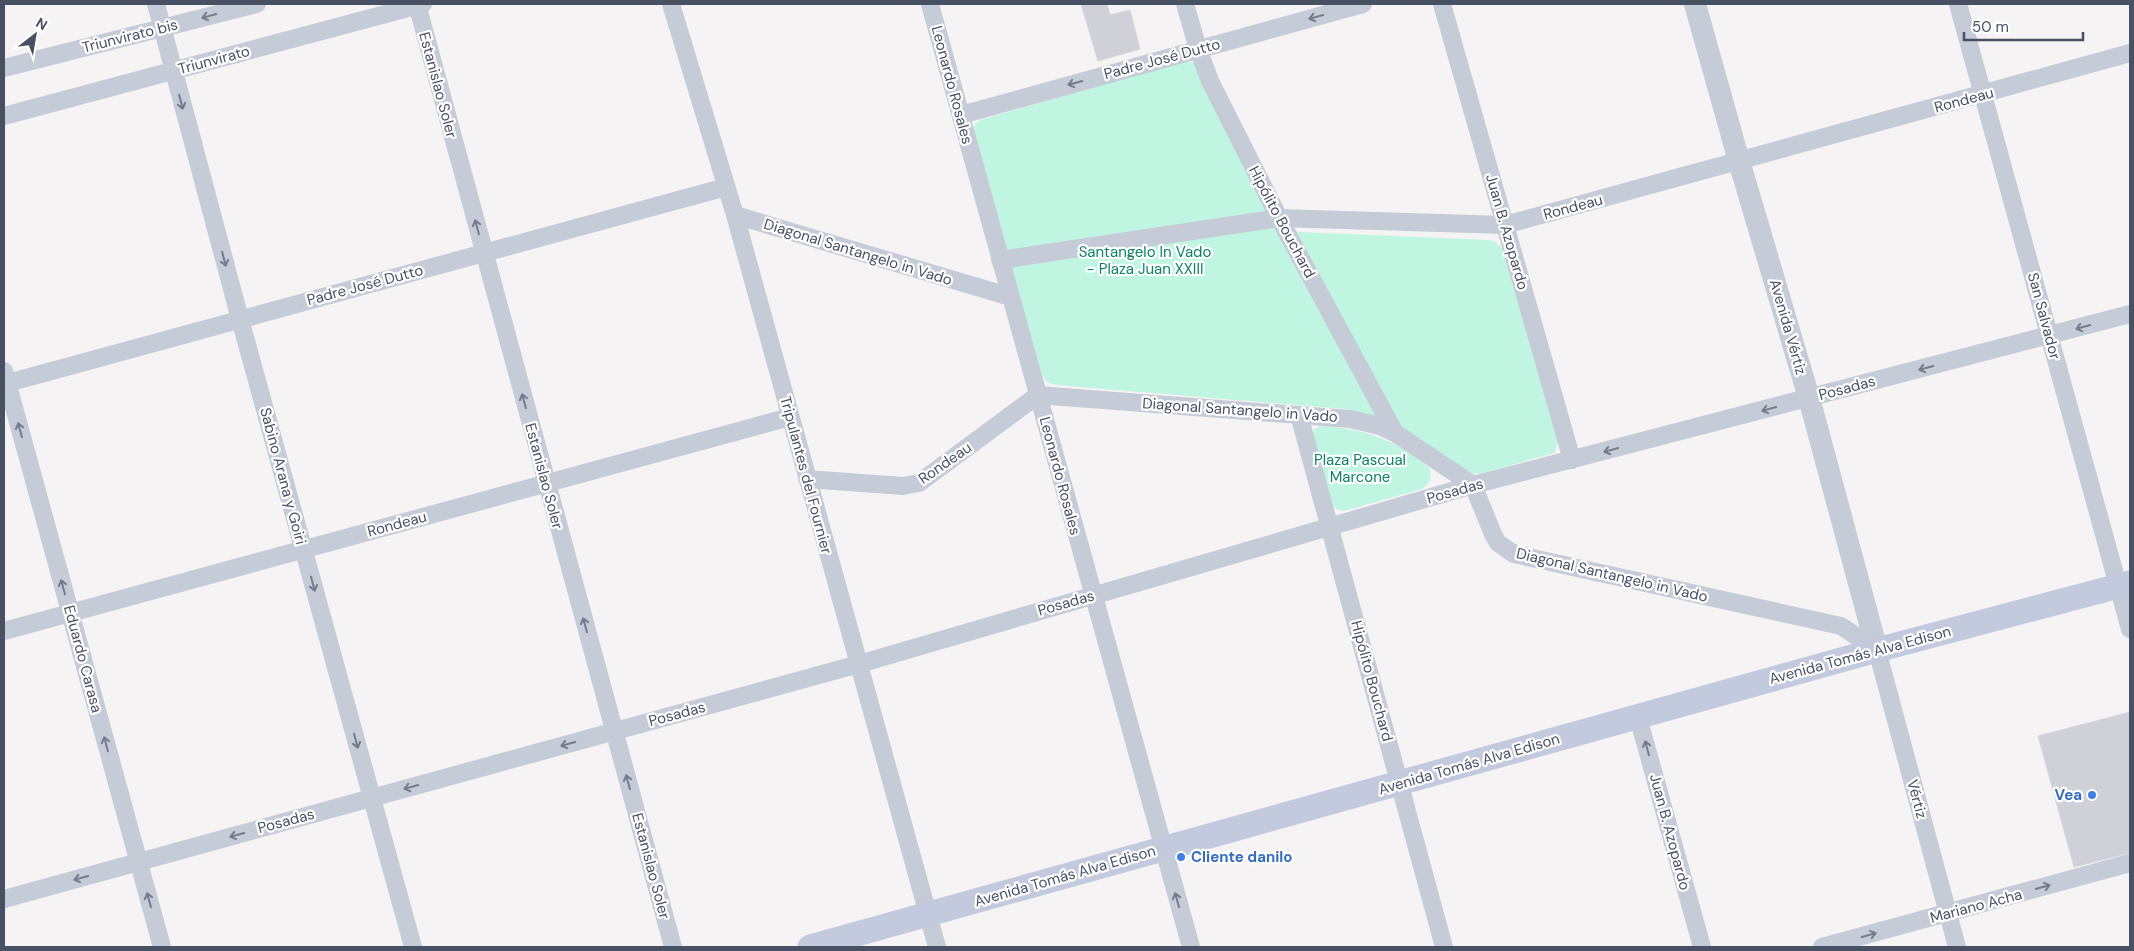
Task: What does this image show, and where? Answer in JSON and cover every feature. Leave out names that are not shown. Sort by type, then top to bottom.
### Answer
[{"type":"main road","name":"Avenida Tomás Alva Edison","points":[[810,947],[1877,650],[2124,585]]},
{"type":"street","name":"Sabino Arana y Goiri","points":[[156,4],[240,319],[413,947]]},
{"type":"street","name":"Triunvirato bis","points":[[4,68],[256,4]]},
{"type":"street","name":"Triunvirato","points":[[4,116],[419,4]]},
{"type":"street","name":"Estanislao Soler","points":[[419,4],[483,252],[673,947]]},
{"type":"street","name":"Tripulantes del Fournier","points":[[671,4],[735,215],[937,947]]},
{"type":"street","name":"Leonardo Rosales","points":[[930,4],[1162,849],[1191,947]]},
{"type":"street","name":"Hipólito Bouchard","points":[[1185,4],[1198,49],[1210,81],[1279,218],[1395,433]]},
{"type":"street","name":"Padre José Dutto","points":[[960,115],[1363,4]]},
{"type":"street","name":"Juan B. Azopardo","points":[[1442,4],[1572,460]]},
{"type":"street","name":"Avenida Vértiz","points":[[1695,4],[1809,398],[1877,650]]},
{"type":"street","name":"San Salvador","points":[[1958,4],[2049,336],[2124,585],[2130,629]]},
{"type":"street","name":"Rondeau","points":[[1000,260],[1279,218],[1505,225],[2130,53]]},
{"type":"street","name":"Padre José Dutto","points":[[5,379],[240,319],[726,187]]},
{"type":"street","name":"Diagonal Santangelo in Vado","points":[[735,215],[1011,297]]},
{"type":"street","name":"Posadas","points":[[4,899],[859,664],[1474,486],[2130,314]]},
{"type":"street","name":"Eduardo Carasa","points":[[5,379],[162,947]]},
{"type":"street","name":"Rondeau","points":[[807,479],[903,486],[919,482],[1038,395]]},
{"type":"street","name":"Diagonal Santangelo in Vado","points":[[1038,395],[1350,419],[1380,426],[1395,433],[1474,486],[1498,543],[1514,554],[1841,626],[1877,650]]},
{"type":"street","name":"Hipólito Bouchard","points":[[1299,415],[1444,947]]},
{"type":"street","name":"Rondeau","points":[[4,631],[790,417]]},
{"type":"street","name":"Vértiz","points":[[1877,650],[1958,947]]},
{"type":"street","name":"Juan B. Azopardo","points":[[1638,717],[1702,947]]},
{"type":"street","name":"Mariano Acha","points":[[1822,947],[2130,863]]},
{"type":"green space","name":"Santangelo In Vado - Plaza Juan XXIII","points":[[1185,61],[1195,63],[1276,231],[1488,240],[1494,241],[1502,247],[1558,442],[1554,453],[1483,473],[1472,474],[1384,419],[1346,409],[1056,385],[1047,382],[1042,374],[973,130],[975,124],[980,120]]},
{"type":"green space","name":"Plaza Pascual Marcone","points":[[1321,426],[1350,429],[1392,443],[1417,458],[1429,468],[1431,477],[1429,482],[1422,489],[1344,511],[1337,509],[1332,504],[1312,436],[1314,429]]},
{"type":"building","points":[[1081,4],[1107,4],[1110,15],[1130,10],[1140,49],[1098,61]]},
{"type":"building","name":"Vea","points":[[2130,712],[2130,853],[2074,867],[2038,736]]},
{"type":"place","name":"Vea","points":[[2092,795]]},
{"type":"place","name":"Cliente danilo","points":[[1181,857]]}]
